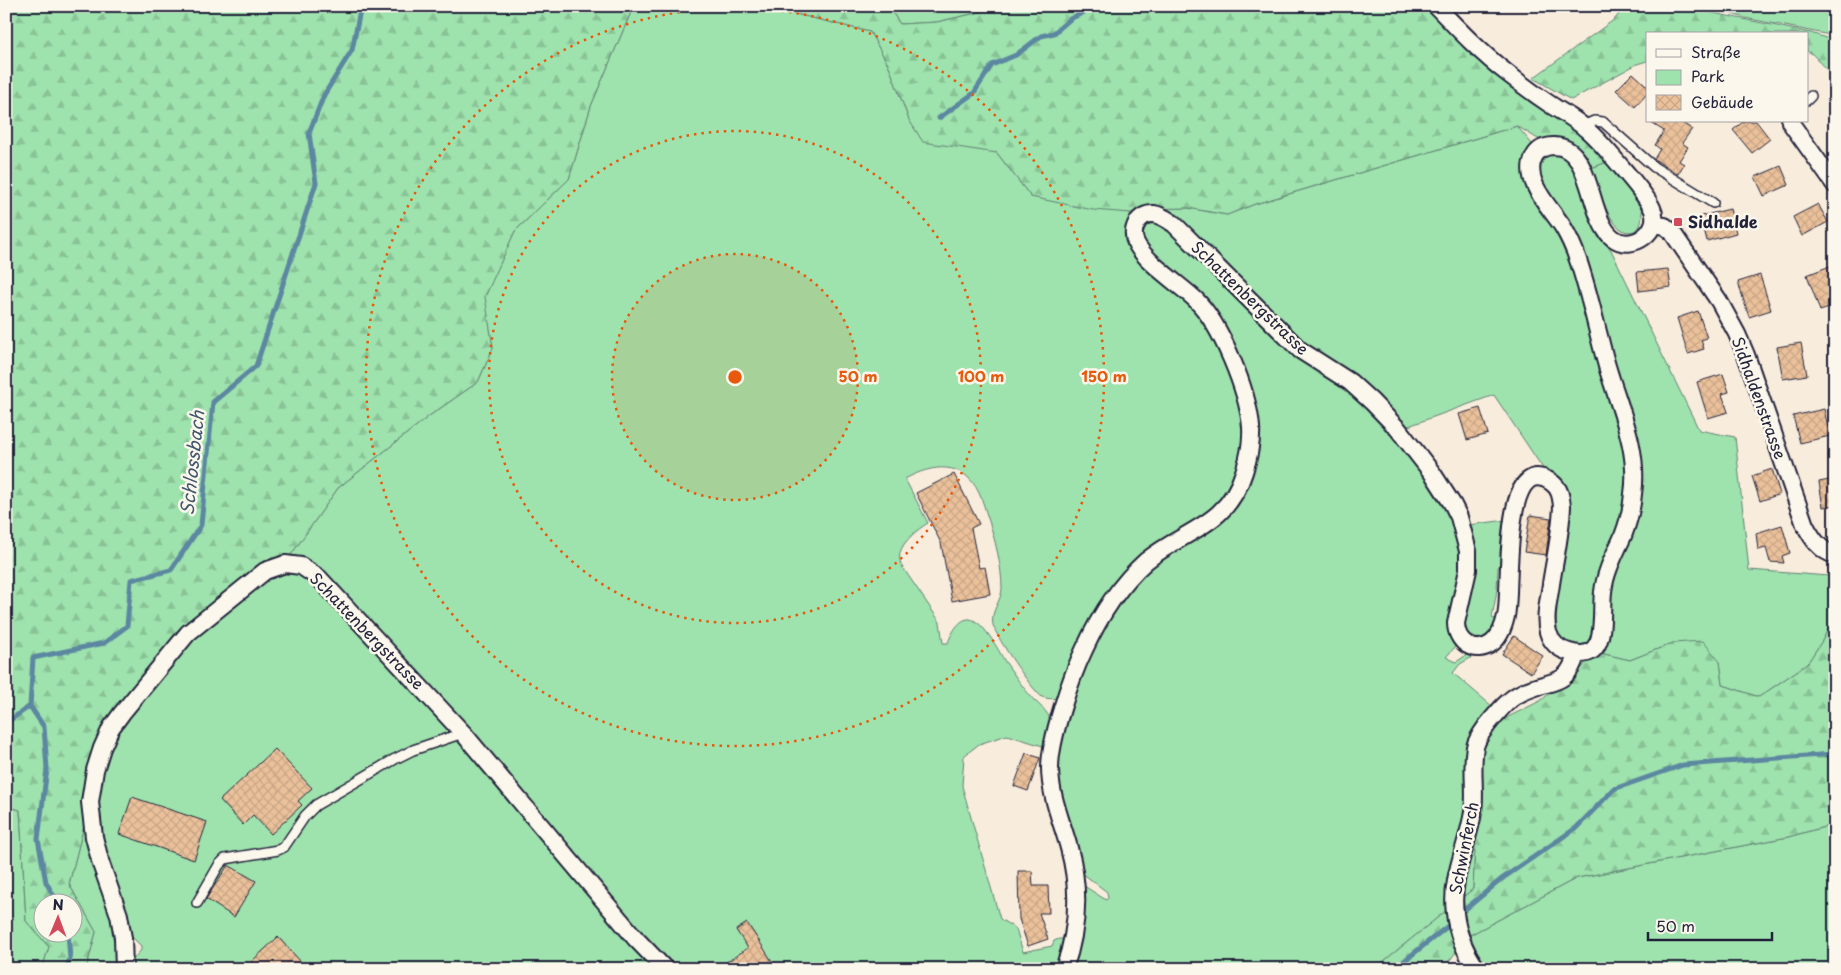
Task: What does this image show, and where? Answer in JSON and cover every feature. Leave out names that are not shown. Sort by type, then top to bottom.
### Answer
[{"type":"street","points":[[1436,6],[1482,53],[1548,103],[1583,126],[1599,140],[1645,197],[1653,210],[1654,224],[1640,240],[1626,243],[1614,240],[1603,225],[1583,171],[1574,155],[1564,148],[1551,146],[1541,149],[1534,157],[1532,170],[1534,182],[1564,229],[1578,258],[1606,362],[1628,431],[1634,469],[1634,492],[1627,523],[1607,572],[1603,588],[1602,629],[1599,641],[1592,650],[1576,654]]},
{"type":"street","points":[[1791,122],[1835,185]]},
{"type":"street","name":"Schattenbergstrasse","points":[[1064,969],[1075,925],[1076,896],[1069,849],[1054,794],[1050,768],[1058,724],[1074,675],[1082,653],[1099,619],[1117,592],[1133,574],[1158,552],[1197,530],[1219,514],[1239,486],[1250,451],[1251,426],[1246,400],[1218,328],[1204,308],[1139,249],[1134,234],[1136,224],[1143,217],[1157,215],[1174,224],[1296,346],[1350,382],[1372,402],[1398,429],[1433,474],[1453,504],[1466,540],[1468,570],[1457,613],[1456,631],[1461,641],[1470,646],[1482,648],[1493,642],[1498,636],[1504,621],[1509,598],[1510,546],[1513,516],[1520,489],[1528,481],[1538,478],[1555,485],[1561,494],[1562,506],[1548,604],[1547,626],[1556,646],[1561,650],[1576,654]]},
{"type":"street","name":"Sidhaldenstrasse","points":[[1654,224],[1665,226],[1672,232],[1719,301],[1746,355],[1805,525],[1822,549],[1835,555]]},
{"type":"street","name":"Schattenbergstrasse","points":[[124,969],[123,938],[119,915],[101,864],[94,836],[90,802],[102,748],[111,728],[122,713],[188,633],[266,571],[285,564],[294,564],[305,568],[319,578],[463,733],[636,939],[665,969]]},
{"type":"street","name":"Schwinferch","points":[[1477,969],[1460,938],[1454,912],[1454,900],[1456,879],[1468,839],[1473,811],[1474,759],[1477,740],[1489,723],[1513,697],[1557,680],[1569,673],[1576,654]]},
{"type":"lane","points":[[1583,126],[1594,121],[1603,122],[1654,166],[1712,203]]},
{"type":"lane","points":[[198,903],[219,865],[225,859],[278,850],[284,847],[305,816],[316,805],[413,750],[463,733]]},
{"type":"green space","points":[[11,6],[639,6],[631,12],[591,106],[569,179],[515,231],[485,297],[493,348],[478,382],[429,416],[338,488],[288,559],[271,558],[214,607],[178,630],[112,716],[69,884],[74,892],[32,892],[32,928],[26,921],[20,810],[6,806],[6,18]]},
{"type":"green space","points":[[639,6],[736,6],[744,9],[792,13],[870,32],[889,66],[909,120],[997,153],[1031,197],[1131,213],[1126,228],[1128,243],[1199,309],[1229,366],[1247,428],[1237,476],[1217,509],[1145,557],[1057,698],[1044,698],[1037,692],[1007,651],[993,625],[994,611],[1002,589],[1001,572],[991,526],[973,482],[956,470],[946,468],[926,470],[905,479],[928,523],[904,544],[900,553],[900,562],[940,622],[943,643],[948,643],[953,631],[962,621],[970,619],[975,621],[990,636],[1018,680],[1046,712],[1050,720],[1050,732],[1046,747],[1007,735],[979,744],[964,756],[962,786],[1000,919],[1016,929],[1023,952],[1052,946],[1054,941],[1067,939],[1059,969],[129,969],[129,964],[141,950],[141,946],[128,933],[96,814],[101,772],[121,722],[180,649],[288,559],[338,488],[429,416],[478,382],[493,348],[484,297],[515,231],[569,179],[591,106],[631,12]]},
{"type":"green space","points":[[736,6],[888,6],[900,24],[937,22],[1007,6],[1110,6],[1126,9],[1131,6],[1428,6],[1520,91],[1579,130],[1607,162],[1591,168],[1576,147],[1568,140],[1538,139],[1517,126],[1255,204],[1227,215],[1188,208],[1143,209],[1131,213],[1093,210],[1031,197],[997,153],[923,142],[909,120],[889,66],[870,32],[792,13],[744,9]]},
{"type":"green space","points":[[888,6],[1007,6],[937,22],[900,24]]},
{"type":"green space","points":[[1625,6],[1679,6],[1806,32],[1646,32],[1646,61],[1637,64],[1571,100],[1533,78],[1615,19]]},
{"type":"green space","points":[[1707,6],[1835,6],[1835,36],[1745,18]]},
{"type":"green space","points":[[1808,32],[1835,41],[1835,61],[1828,70],[1808,52]]},
{"type":"green space","points":[[1517,126],[1532,144],[1527,153],[1552,218],[1567,250],[1625,437],[1629,489],[1597,620],[1591,638],[1584,646],[1567,646],[1552,629],[1568,511],[1551,474],[1544,470],[1494,395],[1403,428],[1310,352],[1160,208],[1188,208],[1227,215],[1255,204]]},
{"type":"green space","points":[[1557,152],[1572,162],[1598,237],[1611,250],[1699,430],[1735,437],[1749,570],[1835,578],[1835,616],[1822,641],[1807,664],[1759,697],[1723,685],[1720,662],[1673,643],[1630,660],[1604,654],[1609,633],[1607,592],[1635,521],[1641,499],[1641,464],[1632,427],[1541,183],[1538,165],[1546,156]]},
{"type":"green space","points":[[1607,162],[1615,170],[1642,210],[1642,219],[1637,230],[1626,231],[1618,227],[1601,197],[1591,168]]},
{"type":"green space","points":[[1153,222],[1162,223],[1364,399],[1432,480],[1454,524],[1463,557],[1450,633],[1456,646],[1446,657],[1456,662],[1468,654],[1474,656],[1460,664],[1453,673],[1506,718],[1480,746],[1473,889],[1374,969],[1068,969],[1081,884],[1106,900],[1108,898],[1107,892],[1078,870],[1056,772],[1063,723],[1091,645],[1121,595],[1249,476],[1236,360],[1143,241],[1141,234],[1143,227]]},
{"type":"green space","points":[[1507,520],[1504,556],[1498,567],[1497,590],[1492,618],[1498,620],[1503,613],[1489,638],[1471,641],[1462,630],[1468,525]]},
{"type":"green space","points":[[1835,616],[1835,824],[1788,837],[1577,878],[1468,936],[1450,960],[1437,969],[1374,969],[1473,889],[1480,745],[1506,718],[1540,701],[1583,667],[1588,657],[1604,654],[1630,660],[1673,643],[1703,641],[1720,662],[1723,685],[1759,697],[1807,664]]},
{"type":"green space","points":[[6,806],[20,810],[26,921],[32,928],[32,942],[45,942],[49,947],[42,969],[6,969]]},
{"type":"green space","points":[[87,813],[113,907],[120,969],[86,969],[96,932],[82,907],[82,892],[74,892],[69,884]]},
{"type":"green space","points":[[1835,824],[1835,969],[1488,969],[1468,936],[1577,878],[1788,837]]},
{"type":"green space","points":[[82,907],[96,932],[86,969],[42,969],[49,947],[45,942],[82,942]]},
{"type":"building","points":[[1633,73],[1646,85],[1646,95],[1635,107],[1616,90]]},
{"type":"building","points":[[1650,122],[1681,122],[1692,129],[1682,143],[1688,147],[1679,161],[1684,164],[1678,174],[1654,159],[1660,149],[1655,145],[1664,131]]},
{"type":"building","points":[[1743,122],[1757,122],[1770,139],[1752,153],[1733,130]]},
{"type":"building","points":[[1781,166],[1789,185],[1764,196],[1755,177]]},
{"type":"building","points":[[1818,204],[1828,222],[1802,236],[1793,217]]},
{"type":"building","points":[[1730,209],[1736,233],[1707,241],[1701,216]]},
{"type":"building","points":[[1835,264],[1835,306],[1820,311],[1807,275]]},
{"type":"building","points":[[1668,269],[1671,287],[1639,291],[1637,272]]},
{"type":"building","points":[[1760,275],[1771,310],[1749,317],[1738,282]]},
{"type":"building","points":[[1698,311],[1707,338],[1701,340],[1704,349],[1688,354],[1677,318]]},
{"type":"building","points":[[1801,343],[1807,375],[1783,379],[1777,347]]},
{"type":"building","points":[[1723,374],[1729,392],[1722,394],[1728,412],[1708,418],[1697,382]]},
{"type":"building","points":[[1480,408],[1488,434],[1467,440],[1459,414]]},
{"type":"building","points":[[1824,409],[1830,436],[1800,443],[1793,416]]},
{"type":"building","points":[[1772,469],[1780,494],[1760,501],[1752,476]]},
{"type":"building","points":[[954,474],[979,524],[971,528],[979,568],[985,567],[990,594],[952,601],[941,543],[916,493]]},
{"type":"building","points":[[1835,479],[1835,505],[1823,507],[1819,482]]},
{"type":"building","points":[[1530,515],[1551,518],[1546,555],[1524,552]]},
{"type":"building","points":[[1782,525],[1790,553],[1782,556],[1784,563],[1770,562],[1766,548],[1758,550],[1756,533]]},
{"type":"building","points":[[1514,636],[1543,656],[1531,673],[1502,654]]},
{"type":"building","points":[[275,749],[312,788],[298,801],[302,805],[271,834],[253,815],[243,825],[220,800]]},
{"type":"building","points":[[1026,753],[1040,758],[1028,791],[1014,786]]},
{"type":"building","points":[[132,797],[207,822],[194,860],[119,834]]},
{"type":"building","points":[[228,865],[256,881],[234,917],[206,899]]},
{"type":"building","points":[[1018,871],[1032,871],[1033,886],[1048,886],[1049,913],[1039,913],[1048,939],[1028,946],[1019,919]]},
{"type":"building","points":[[747,923],[777,969],[716,969],[748,948],[736,930]]},
{"type":"building","points":[[278,937],[302,963],[295,969],[258,969],[251,962]]},
{"type":"waterway","name":"Schlossbach","points":[[6,723],[30,706],[33,658],[104,643],[127,626],[131,580],[171,570],[201,525],[213,402],[256,366],[316,183],[309,133],[324,95],[352,50],[361,6]]},
{"type":"waterway","points":[[939,118],[974,93],[992,65],[1016,55],[1041,36],[1054,33],[1070,19],[1088,10],[1107,6]]},
{"type":"waterway","points":[[30,706],[44,727],[47,769],[38,839],[46,882],[52,892]]},
{"type":"waterway","points":[[1463,911],[1503,878],[1576,828],[1614,789],[1683,765],[1835,754]]},
{"type":"waterway","points":[[1394,969],[1453,922]]},
{"type":"waterway","points":[[66,969],[70,959],[69,942]]},
{"type":"place","name":"Sidhalde","points":[[1678,222]]}]
